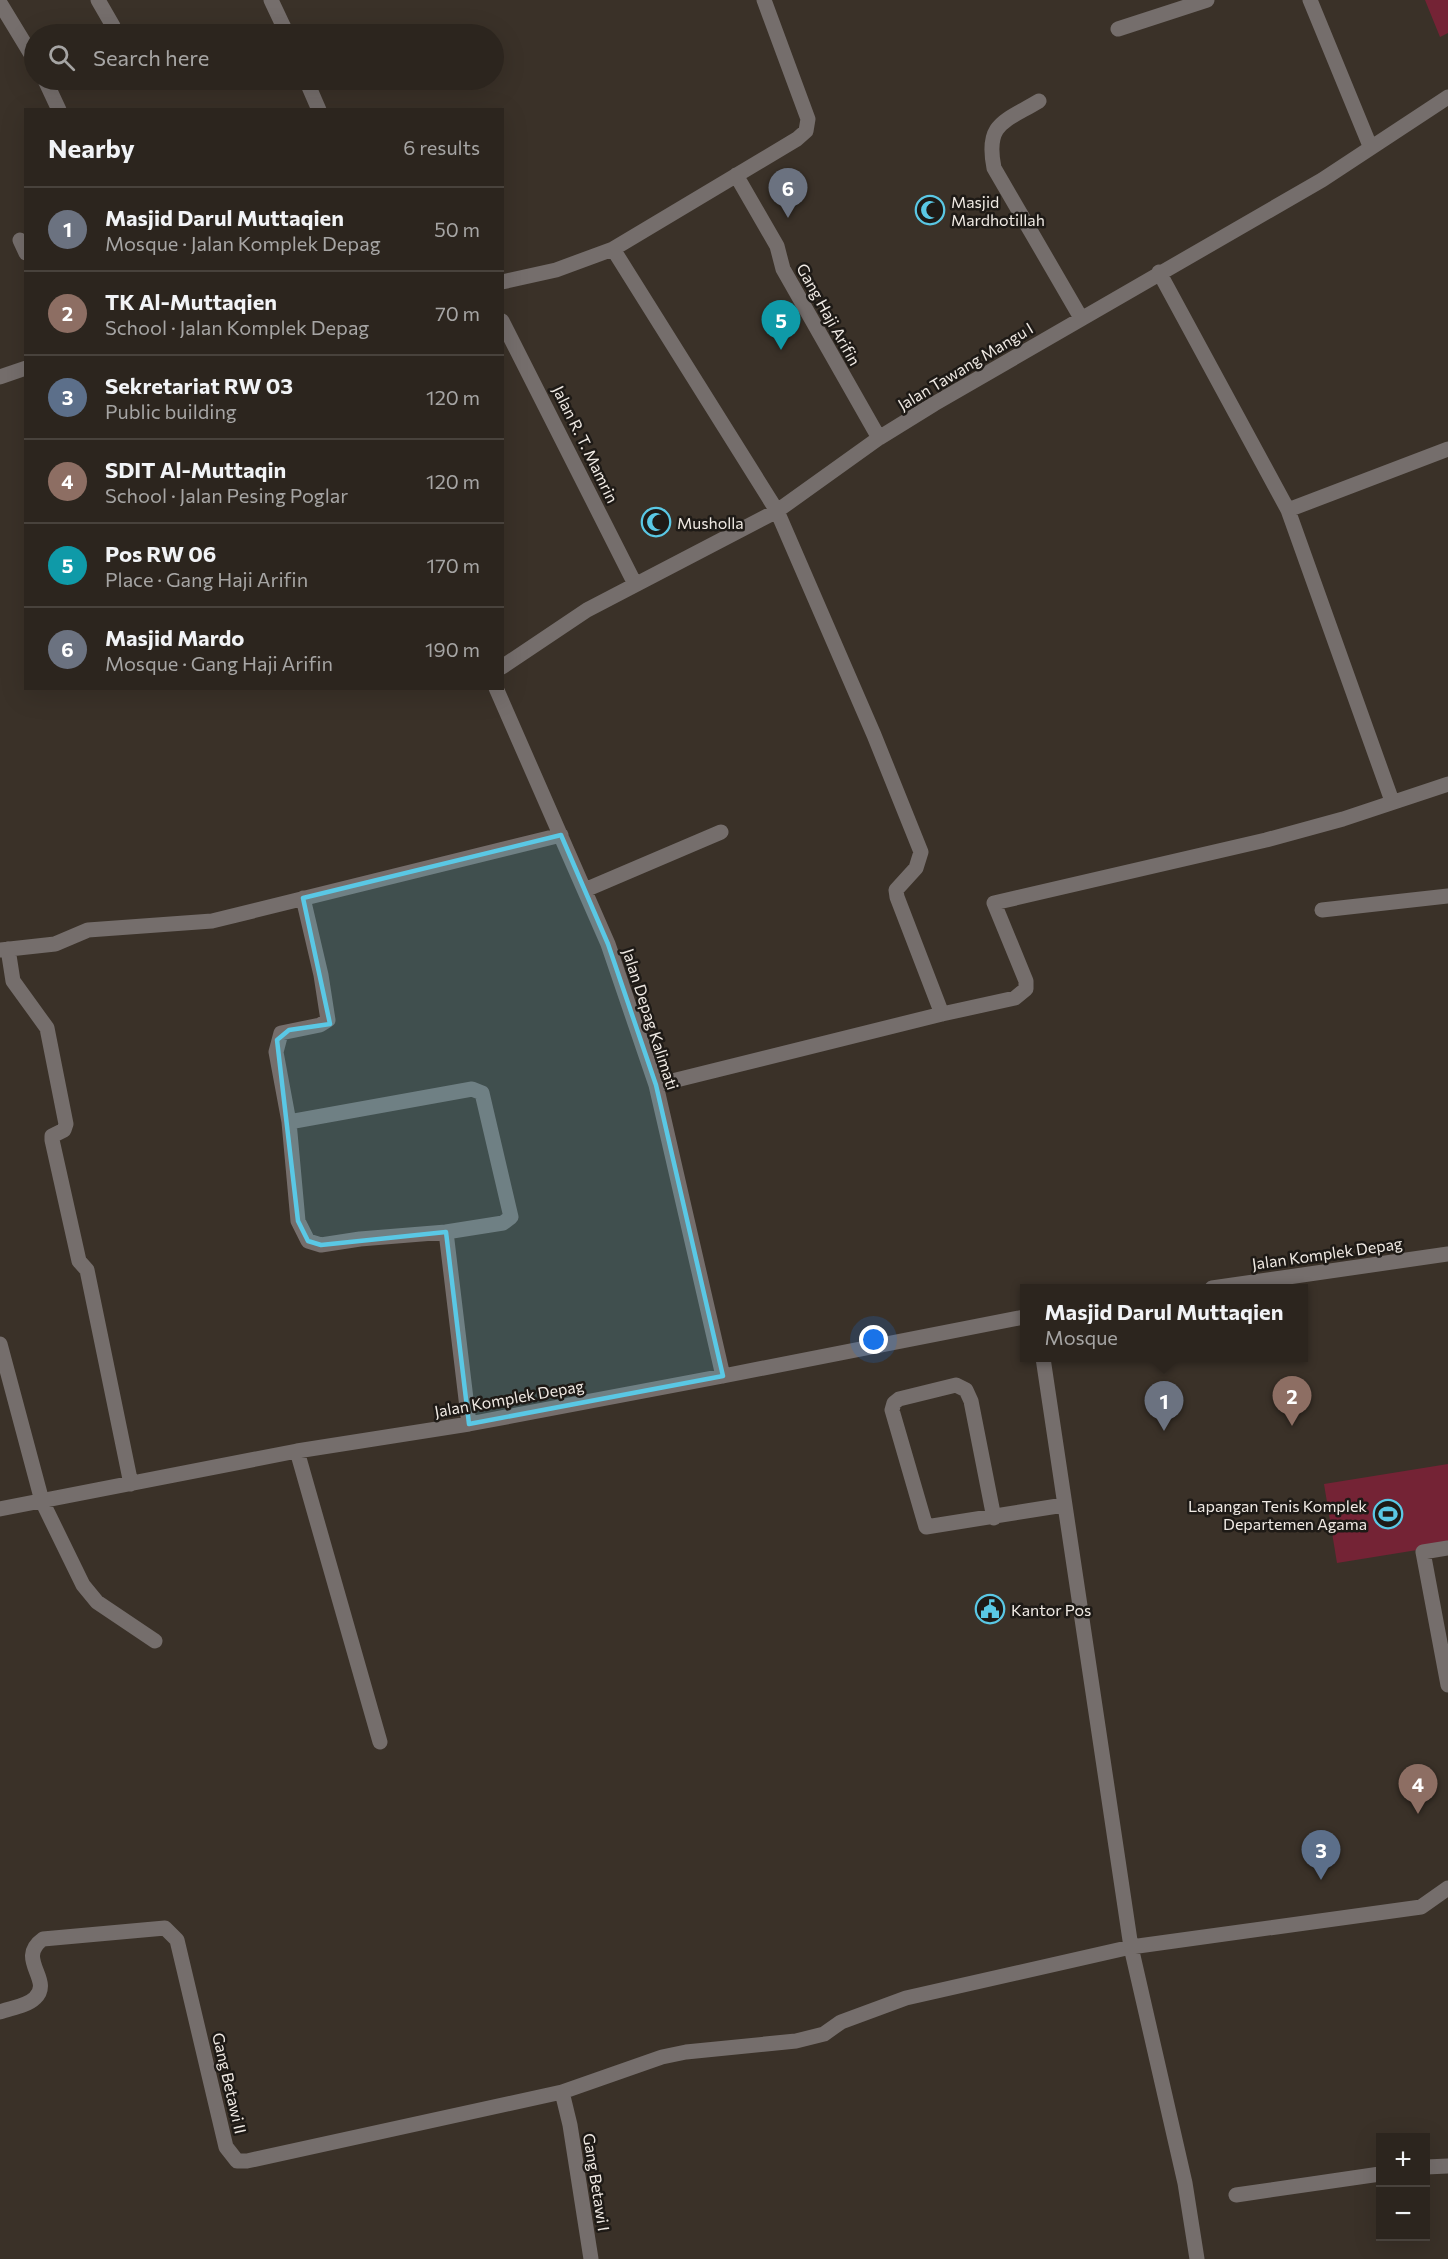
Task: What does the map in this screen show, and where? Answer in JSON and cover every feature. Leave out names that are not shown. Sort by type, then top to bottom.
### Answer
[{"type":"street","points":[[98,0],[112,24]]},
{"type":"street","points":[[271,0],[282,24]]},
{"type":"street","points":[[504,282],[556,270],[613,249],[797,139],[806,131],[808,119],[764,0]]},
{"type":"street","points":[[1119,29],[1207,0]]},
{"type":"street","points":[[1310,0],[1370,146]]},
{"type":"street","points":[[0,3],[24,43]]},
{"type":"street","points":[[50,90],[58,108]]},
{"type":"street","points":[[310,90],[318,108]]},
{"type":"street","name":"Jalan Tawang Mangu I","points":[[504,666],[587,610],[777,511],[879,438],[1159,272],[1322,180],[1370,146],[1448,97]]},
{"type":"street","points":[[1038,101],[999,126],[991,137],[990,149],[994,168],[1081,318]]},
{"type":"street","name":"Gang Haji Arifin","points":[[736,175],[777,246],[783,269],[879,438]]},
{"type":"street","points":[[613,249],[777,511],[874,735],[921,852],[916,868],[897,890],[897,897],[942,1014]]},
{"type":"street","points":[[1159,272],[1288,510],[1392,801]]},
{"type":"street","name":"Jalan R. T. Mamrin","points":[[504,325],[635,584]]},
{"type":"street","points":[[0,377],[24,369]]},
{"type":"street","points":[[1288,510],[1448,449]]},
{"type":"street","name":"Jalan Depag Kalimati","points":[[497,690],[608,944],[656,1085],[723,1376]]},
{"type":"street","points":[[656,1085],[942,1014],[1015,999],[1026,989],[1026,981],[994,903],[1266,840],[1343,819],[1448,784]]},
{"type":"street","points":[[585,890],[721,832]]},
{"type":"street","points":[[131,1484],[87,1270],[79,1261],[52,1140],[52,1136],[64,1130],[66,1124],[54,1056],[44,1022],[13,981],[4,949],[55,944],[88,930],[212,921],[561,835]]},
{"type":"street","points":[[1322,910],[1448,896]]},
{"type":"street","points":[[289,1122],[472,1089],[482,1093],[511,1217],[503,1222],[446,1232],[360,1239],[321,1245],[308,1241],[298,1221],[289,1122],[276,1052],[281,1033],[325,1023],[328,1015],[303,898]]},
{"type":"street","points":[[446,1232],[469,1424]]},
{"type":"street","name":"Jalan Komplek Depag","points":[[1240,1284],[1448,1254]]},
{"type":"street","name":"Jalan Komplek Depag","points":[[0,1509],[297,1452],[469,1424],[1020,1318]]},
{"type":"street","points":[[0,1344],[42,1501],[82,1585],[97,1602],[155,1641]]},
{"type":"street","points":[[1044,1362],[1131,1947],[1185,2183],[1197,2259]]},
{"type":"street","points":[[994,1518],[966,1390],[956,1385],[899,1399],[894,1403],[892,1410],[926,1527],[994,1518],[1064,1505]]},
{"type":"street","points":[[297,1452],[380,1743]]},
{"type":"street","points":[[1448,1548],[1423,1552],[1448,1685]]},
{"type":"street","points":[[562,2092],[662,2057],[686,2052],[796,2041],[824,2034],[841,2022],[906,1998],[1131,1947],[1409,1909],[1434,1900],[1448,1888]]},
{"type":"street","name":"Gang Betawi II","points":[[0,2012],[34,2000],[39,1994],[41,1983],[32,1953],[34,1945],[43,1939],[165,1928],[177,1940],[226,2147],[237,2161],[248,2162],[562,2092]]},
{"type":"street","name":"Gang Betawi I","points":[[562,2092],[591,2259]]},
{"type":"street","points":[[1430,2167],[1448,2166]]},
{"type":"street","points":[[1236,2195],[1376,2175]]},
{"type":"highlighted area","points":[[561,835],[608,944],[656,1085],[723,1376],[469,1424],[446,1232],[321,1245],[308,1241],[298,1221],[277,1040],[289,1030],[330,1024],[303,898]]},
{"type":"shaded area","points":[[1425,0],[1448,0],[1448,33],[1440,37]]},
{"type":"shaded area","name":"Lapangan Tenis Komplek Departemen Agama","points":[[1448,1464],[1448,1545],[1337,1563],[1324,1484]]},
{"type":"place","name":"Masjid Mardhotillah","points":[[930,210]]},
{"type":"place","name":"Masjid Mardo","points":[[788,218]]},
{"type":"place","name":"Pos RW 06","points":[[781,350]]},
{"type":"place","name":"Musholla","points":[[656,522]]},
{"type":"place","name":"TK Al-Muttaqien","points":[[1292,1426]]},
{"type":"place","name":"Masjid Darul Muttaqien","points":[[1164,1431]]},
{"type":"place","name":"Lapangan Tenis Komplek Departemen Agama","points":[[1388,1514]]},
{"type":"place","name":"Kantor Pos","points":[[990,1609]]},
{"type":"place","name":"SDIT Al-Muttaqin","points":[[1418,1814]]},
{"type":"place","name":"Sekretariat RW 03","points":[[1321,1880]]}]
